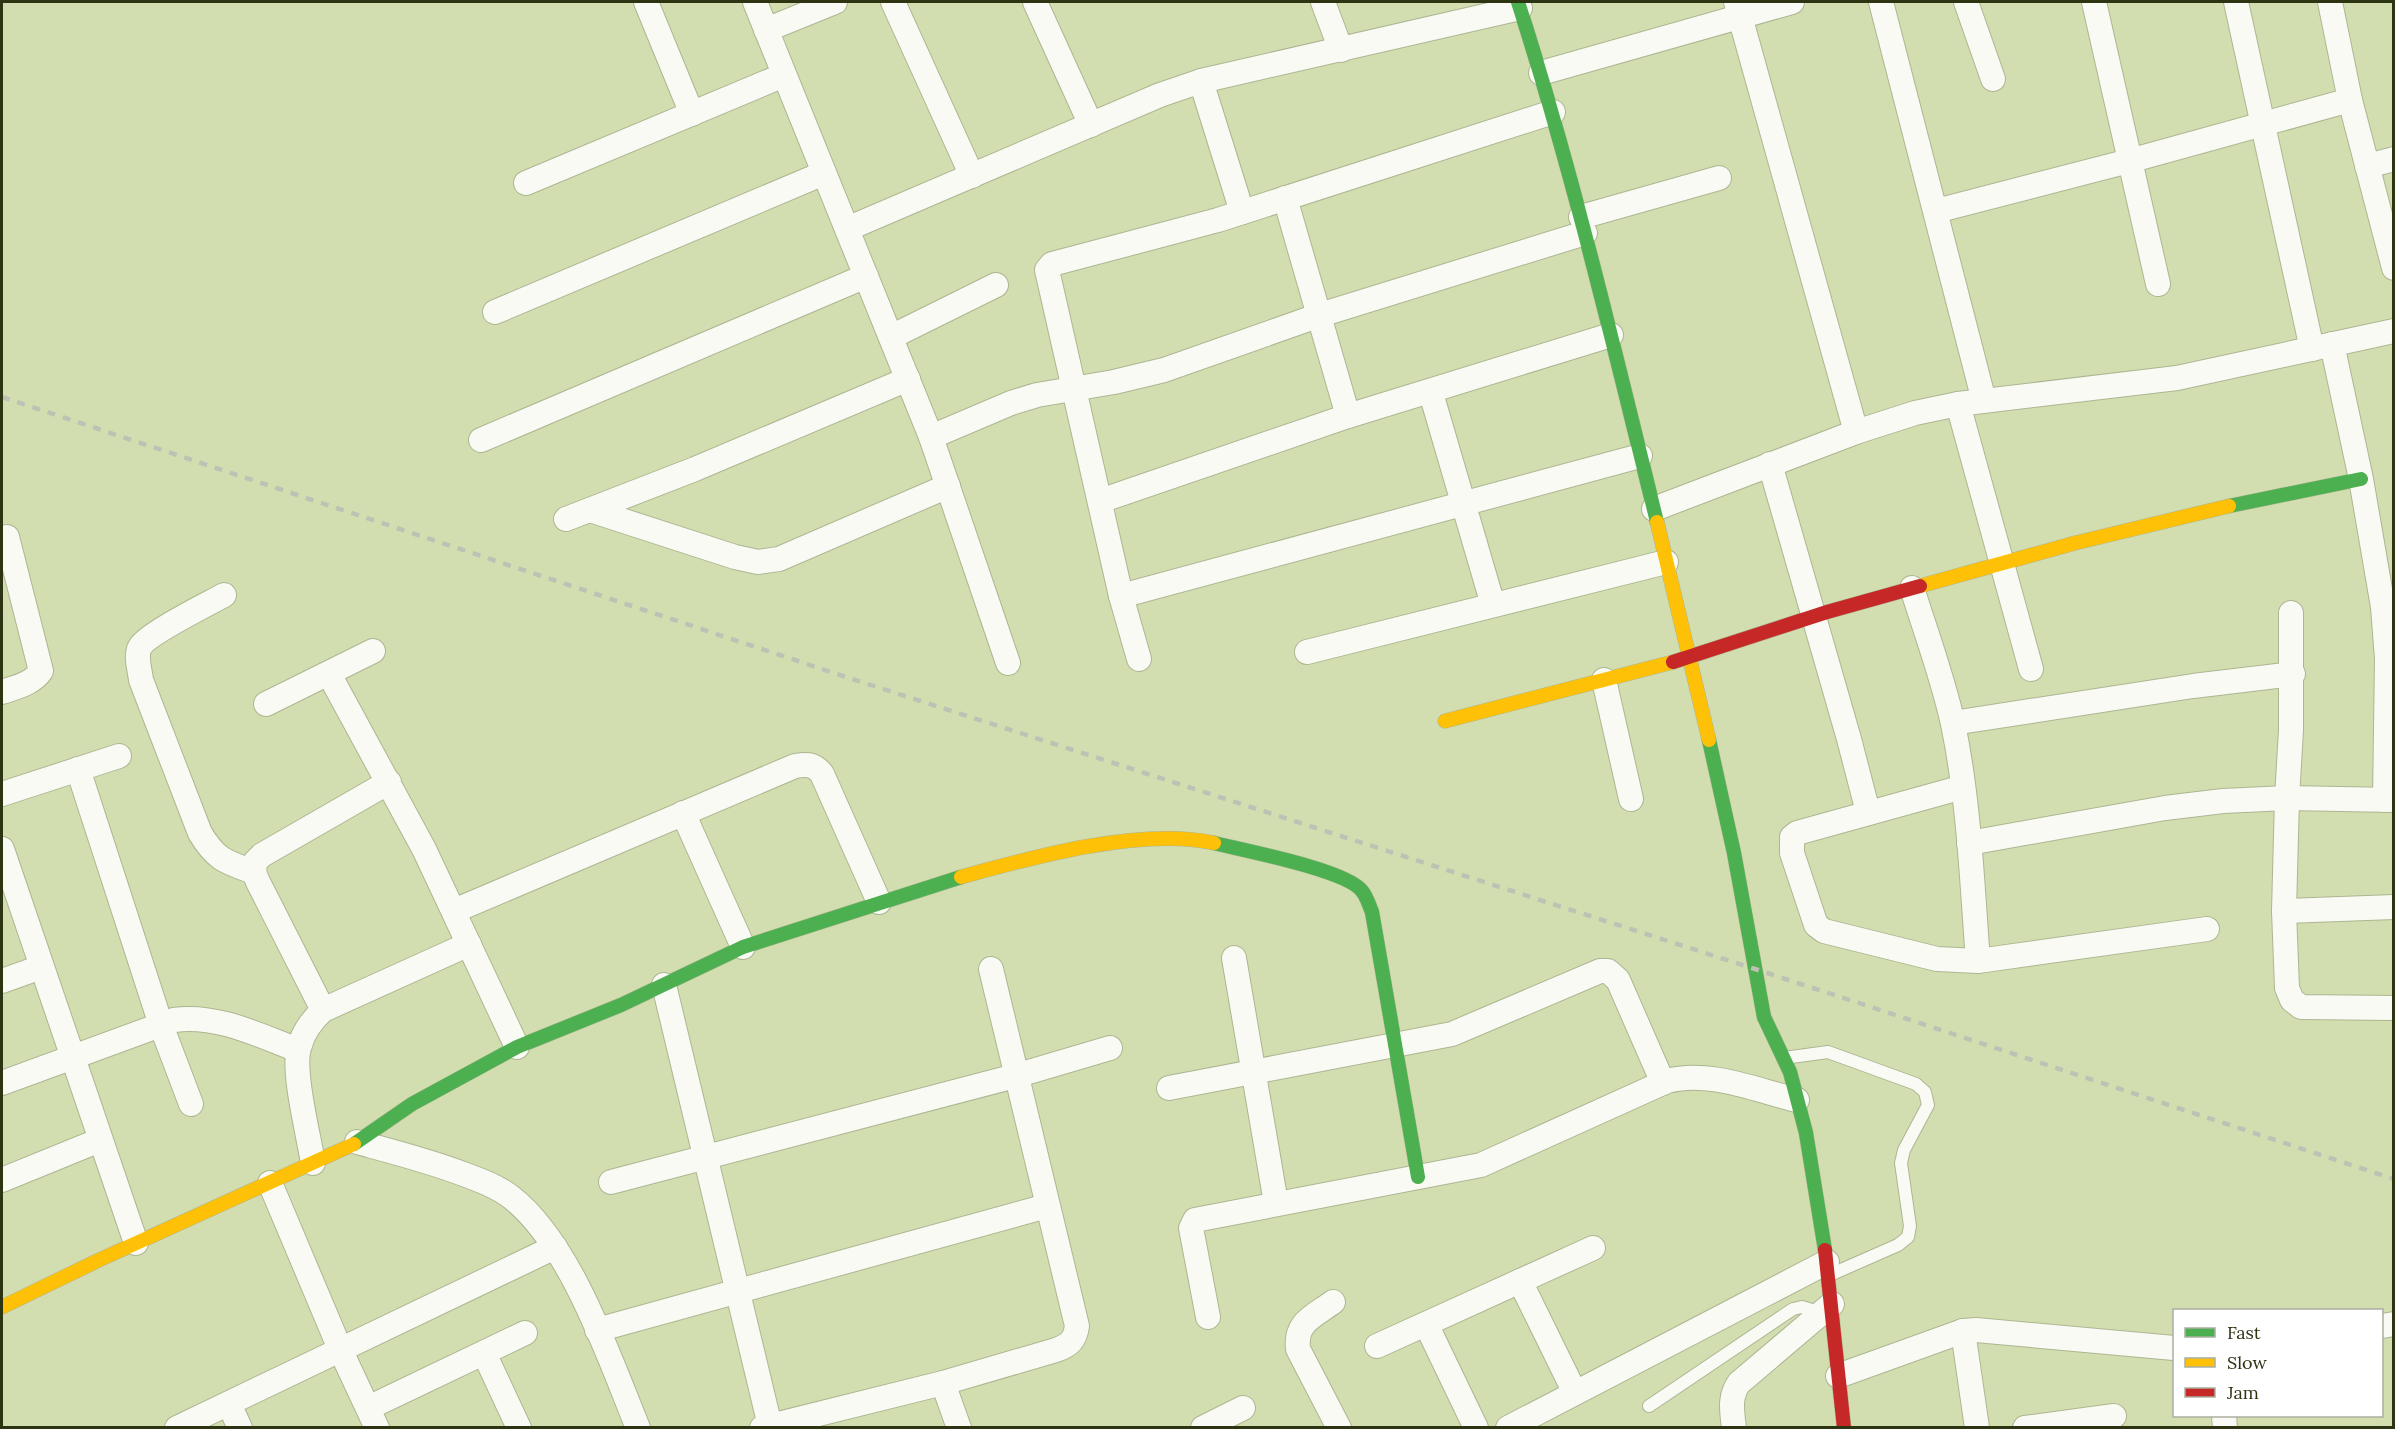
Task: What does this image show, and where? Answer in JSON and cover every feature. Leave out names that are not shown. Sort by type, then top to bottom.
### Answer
[{"type":"street","points":[[646,2],[692,114]]},
{"type":"street","points":[[755,2],[931,437],[1008,663]]},
{"type":"street","points":[[766,30],[835,2]]},
{"type":"street","points":[[893,2],[972,176]]},
{"type":"street","points":[[1035,2],[1091,125]]},
{"type":"street","points":[[1323,2],[1341,50]]},
{"type":"street","points":[[1541,73],[1738,9],[1792,2]]},
{"type":"street","points":[[1881,2],[1984,401]]},
{"type":"street","points":[[1966,2],[1993,79]]},
{"type":"street","points":[[2094,2],[2158,284]]},
{"type":"street","points":[[1969,843],[2165,808],[2223,801],[2286,798],[2389,800],[2387,659],[2383,607],[2361,479],[2322,346],[2264,123],[2236,2]]},
{"type":"street","points":[[2330,2],[2350,100],[2394,268]]},
{"type":"street","points":[[847,229],[1160,95],[1201,81],[1341,50],[1519,5],[1541,73],[1583,225],[1654,509],[1734,853],[1764,1017],[1790,1072],[1806,1133],[1827,1269],[1827,1309],[1844,1428]]},
{"type":"street","points":[[1738,9],[1856,432]]},
{"type":"street","points":[[526,183],[784,75]]},
{"type":"street","points":[[1201,81],[1242,212]]},
{"type":"street","points":[[1936,211],[2350,100]]},
{"type":"street","points":[[1139,659],[1073,389],[1047,270],[1052,264],[1242,212],[1552,112]]},
{"type":"street","points":[[2367,166],[2394,159]]},
{"type":"street","points":[[495,312],[824,173]]},
{"type":"street","points":[[931,437],[1011,402],[1164,370],[1719,177]]},
{"type":"street","points":[[1285,198],[1348,416]]},
{"type":"street","points":[[481,440],[866,276]]},
{"type":"street","points":[[891,337],[996,285]]},
{"type":"street","points":[[1654,509],[1856,432],[1915,413],[1958,404],[2177,378],[2394,331]]},
{"type":"street","points":[[1100,501],[1348,416],[1431,393],[1611,335]]},
{"type":"street","points":[[566,519],[694,469],[908,380]]},
{"type":"street","points":[[1431,393],[1493,605]]},
{"type":"street","points":[[1958,404],[2031,669]]},
{"type":"street","points":[[1122,596],[1640,456]]},
{"type":"street","points":[[1770,464],[1850,739],[1868,812]]},
{"type":"street","points":[[1445,721],[1690,658],[1814,616],[2002,563],[2188,514],[2361,479]]},
{"type":"street","points":[[590,510],[735,557],[758,562],[779,559],[948,486]]},
{"type":"street","points":[[2,692],[36,678],[41,670],[7,537]]},
{"type":"street","points":[[1307,652],[1666,562]]},
{"type":"street","points":[[1912,588],[1953,723],[1969,843],[1978,961]]},
{"type":"street","points":[[224,596],[152,637],[140,647],[138,659],[141,680],[200,833],[210,850],[224,861],[254,872]]},
{"type":"street","points":[[2291,613],[2293,674],[2286,798],[2284,911],[2286,988],[2292,1000],[2301,1007],[2313,1009],[2394,1008]]},
{"type":"street","points":[[266,704],[373,651]]},
{"type":"street","points":[[329,674],[389,782],[454,911],[517,1047]]},
{"type":"street","points":[[1953,723],[2193,686],[2293,674]]},
{"type":"street","points":[[1604,680],[1631,799]]},
{"type":"street","points":[[2,794],[118,756]]},
{"type":"street","points":[[454,911],[795,766],[807,764],[816,766],[822,774],[879,902]]},
{"type":"street","points":[[78,769],[161,1025],[191,1104]]},
{"type":"street","points":[[323,1010],[254,872],[255,862],[262,855],[389,782]]},
{"type":"street","points":[[1962,787],[1868,812],[1792,837],[1792,853],[1815,925],[1824,931],[1937,959],[1978,961],[2206,928]]},
{"type":"street","points":[[683,813],[743,947]]},
{"type":"street","points":[[2,1307],[357,1142],[412,1104],[517,1047],[621,1005],[743,947],[934,884],[1015,862],[1152,838],[1203,841],[1290,861],[1348,880],[1362,890],[1372,912],[1418,1177]]},
{"type":"street","points":[[2,849],[6,877],[41,967],[136,1243]]},
{"type":"street","points":[[2284,911],[2394,907]]},
{"type":"street","points":[[313,1163],[297,1070],[298,1050],[312,1021],[323,1010],[469,944]]},
{"type":"street","points":[[1234,958],[1276,1203]]},
{"type":"street","points":[[2,981],[41,967]]},
{"type":"street","points":[[664,985],[738,1292],[766,1426],[943,1383],[1056,1350],[1067,1346],[1075,1338],[1077,1326],[991,969]]},
{"type":"street","points":[[1169,1088],[1452,1034],[1600,971],[1608,971],[1618,980],[1663,1083]]},
{"type":"street","points":[[2,1083],[174,1020],[191,1018],[209,1019],[298,1050]]},
{"type":"street","points":[[611,1182],[1016,1076],[1110,1048]]},
{"type":"street","points":[[1208,1317],[1191,1228],[1195,1220],[1481,1165],[1663,1083],[1684,1077],[1706,1077],[1797,1100]]},
{"type":"street","points":[[2,1180],[100,1140]]},
{"type":"street","points":[[357,1142],[435,1163],[491,1185],[511,1196],[539,1224],[555,1247],[597,1330],[638,1428]]},
{"type":"street","points":[[270,1183],[340,1349],[373,1418],[484,1353],[525,1333]]},
{"type":"street","points":[[597,1330],[1047,1206]]},
{"type":"street","points":[[177,1428],[555,1247]]},
{"type":"street","points":[[1377,1346],[1593,1248]]},
{"type":"street","points":[[1508,1428],[1827,1269]]},
{"type":"street","points":[[1520,1281],[1575,1393]]},
{"type":"street","points":[[1333,1302],[1300,1327],[1297,1336],[1298,1349],[1339,1428]]},
{"type":"street","points":[[1734,1428],[1731,1403],[1733,1392],[1739,1383],[1827,1309]]},
{"type":"street","points":[[1426,1324],[1476,1428]]},
{"type":"street","points":[[1838,1376],[1963,1331],[1976,1330],[2173,1348]]},
{"type":"street","points":[[1963,1331],[1977,1428]]},
{"type":"street","points":[[484,1353],[519,1428]]},
{"type":"street","points":[[943,1383],[959,1428]]},
{"type":"street","points":[[229,1404],[240,1428]]},
{"type":"street","points":[[1203,1428],[1243,1408]]},
{"type":"street","points":[[2025,1428],[2114,1416]]},
{"type":"lane","points":[[1783,1058],[1828,1052],[1844,1056],[1916,1084],[1925,1092],[1928,1105],[1904,1150],[1901,1163],[1910,1226],[1908,1237],[1898,1245],[1827,1269]]},
{"type":"lane","points":[[1649,1406],[1793,1309],[1802,1307],[1827,1309]]},
{"type":"railway","points":[[2,397],[852,679],[1755,969],[2394,1179]]},
{"type":"traffic: fast","points":[[1518,2],[1575,196],[1657,522]]},
{"type":"traffic: fast","points":[[2229,506],[2361,479]]},
{"type":"traffic: fast","points":[[1709,740],[1734,853],[1764,1017],[1790,1072],[1806,1133],[1825,1250]]},
{"type":"traffic: fast","points":[[1214,843],[1316,868],[1352,883],[1364,893],[1372,912],[1418,1177]]},
{"type":"traffic: fast","points":[[354,1144],[412,1104],[517,1047],[621,1005],[743,947],[961,877]]},
{"type":"traffic: slow","points":[[1920,586],[2075,543],[2229,506]]},
{"type":"traffic: slow","points":[[1657,522],[1709,740]]},
{"type":"traffic: slow","points":[[1445,721],[1673,662]]},
{"type":"traffic: slow","points":[[961,877],[1053,853],[1121,841],[1185,839],[1214,843]]},
{"type":"traffic: slow","points":[[2,1307],[99,1260],[354,1144]]},
{"type":"traffic: jam","points":[[1673,662],[1827,612],[1920,586]]},
{"type":"traffic: jam","points":[[1825,1250],[1844,1428]]}]
